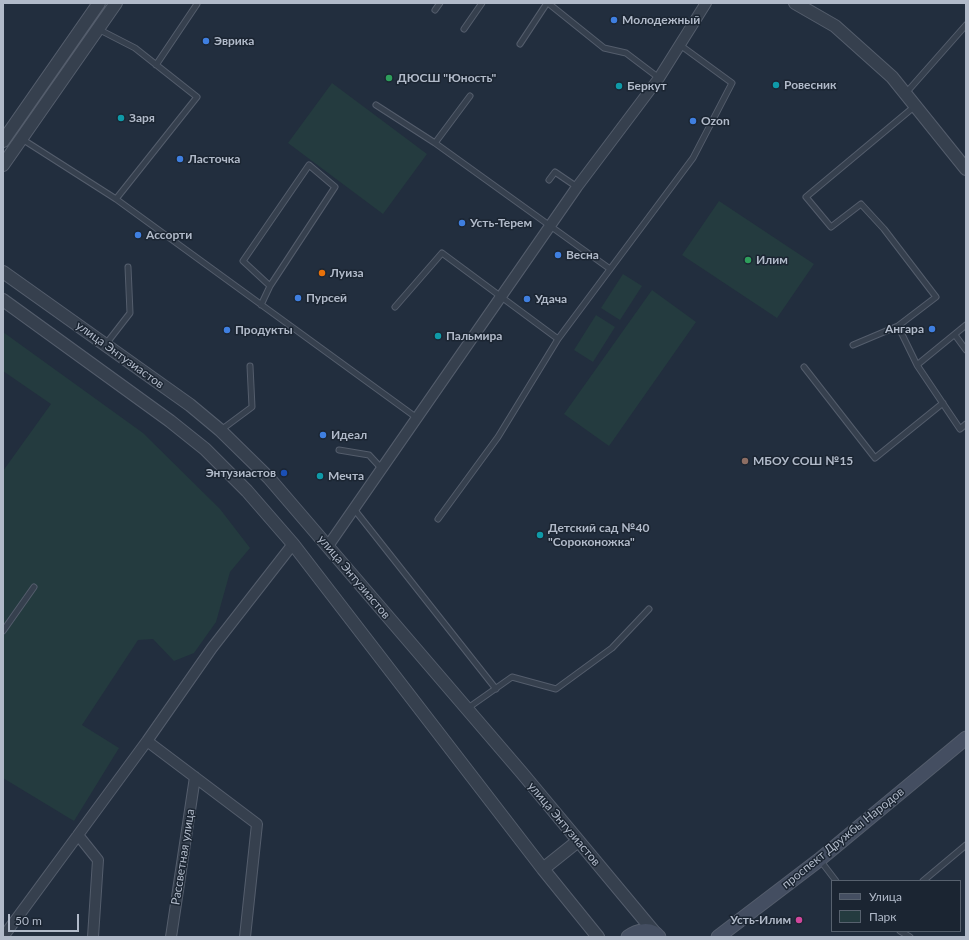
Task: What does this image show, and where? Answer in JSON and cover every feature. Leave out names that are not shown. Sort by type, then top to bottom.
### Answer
[{"type":"main road","name":"проспект Дружбы Народов","points":[[718,937],[819,860],[966,738]]},
{"type":"main road","points":[[628,937],[634,932],[644,930],[658,935]]},
{"type":"street","points":[[3,141],[100,3]]},
{"type":"street","points":[[3,165],[116,3]]},
{"type":"street","points":[[328,546],[577,187],[659,78],[706,3]]},
{"type":"street","points":[[795,3],[809,6],[835,26],[892,77],[966,169]]},
{"type":"street","name":"улица Энтузиастов","points":[[3,272],[190,405],[220,430],[269,478],[658,935]]},
{"type":"street","name":"улица Энтузиастов","points":[[3,300],[170,421],[205,449],[247,492],[293,544],[543,869],[598,937]]},
{"type":"street","points":[[3,937],[147,741],[212,648],[293,544]]},
{"type":"street","points":[[147,741],[257,824],[245,937]]},
{"type":"street","name":"Рассветная улица","points":[[171,937],[195,777]]},
{"type":"street","points":[[78,835],[98,860],[93,937]]},
{"type":"street","points":[[543,869],[578,841]]},
{"type":"lane","points":[[435,10],[440,3]]},
{"type":"lane","points":[[464,29],[482,3]]},
{"type":"lane","points":[[520,44],[547,3],[604,48],[626,53],[659,78]]},
{"type":"lane","points":[[156,65],[196,4]]},
{"type":"lane","points":[[905,94],[966,25]]},
{"type":"lane","points":[[98,29],[135,48],[196,96],[116,199]]},
{"type":"lane","points":[[438,519],[498,437],[558,339],[693,158],[732,83],[680,45]]},
{"type":"lane","points":[[435,143],[470,96]]},
{"type":"lane","points":[[376,105],[435,143],[551,225],[610,269]]},
{"type":"lane","points":[[853,345],[898,326],[936,297],[884,229],[861,204],[831,227],[806,196],[915,106]]},
{"type":"lane","points":[[21,139],[116,199],[417,418]]},
{"type":"lane","points":[[261,305],[270,286],[335,187],[309,165],[243,261],[270,286]]},
{"type":"lane","points":[[549,180],[555,172],[577,187]]},
{"type":"lane","points":[[395,307],[442,253],[558,339]]},
{"type":"lane","points":[[106,345],[130,313],[128,267]]},
{"type":"lane","points":[[917,365],[966,325]]},
{"type":"lane","points":[[898,326],[917,365],[960,429],[966,424]]},
{"type":"lane","points":[[954,334],[966,350]]},
{"type":"lane","points":[[220,430],[252,407],[250,366]]},
{"type":"lane","points":[[804,367],[875,458],[943,403]]},
{"type":"lane","points":[[339,450],[369,455],[382,469]]},
{"type":"lane","points":[[354,509],[496,689]]},
{"type":"lane","points":[[3,632],[34,587]]},
{"type":"lane","points":[[467,709],[512,677],[556,689],[612,648],[649,609]]},
{"type":"lane","points":[[924,880],[966,845]]},
{"type":"lane","points":[[819,860],[835,880]]},
{"type":"green space","points":[[332,83],[427,154],[383,214],[288,143]]},
{"type":"green space","name":"Илим","points":[[719,201],[814,264],[777,318],[682,255]]},
{"type":"green space","points":[[623,274],[642,286],[620,320],[601,308]]},
{"type":"green space","points":[[652,290],[696,322],[609,446],[564,414]]},
{"type":"green space","points":[[596,315],[615,327],[593,362],[574,350]]},
{"type":"green space","points":[[3,332],[143,433],[220,509],[250,548],[230,572],[216,622],[194,653],[174,661],[153,639],[138,640],[82,725],[119,748],[74,821],[3,778],[3,471],[51,404],[3,371]]},
{"type":"place","name":"Молодежный","points":[[614,20]]},
{"type":"place","name":"Эврика","points":[[206,41]]},
{"type":"place","name":"ДЮСШ \"Юность\"","points":[[389,78]]},
{"type":"place","name":"Ровесник","points":[[776,85]]},
{"type":"place","name":"Беркут","points":[[619,86]]},
{"type":"place","name":"Заря","points":[[121,118]]},
{"type":"place","name":"Ozon","points":[[693,121]]},
{"type":"place","name":"Ласточка","points":[[180,159]]},
{"type":"place","name":"Усть-Терем","points":[[462,223]]},
{"type":"place","name":"Ассорти","points":[[138,235]]},
{"type":"place","name":"Весна","points":[[558,255]]},
{"type":"place","name":"Илим","points":[[748,260]]},
{"type":"place","name":"Луиза","points":[[322,273]]},
{"type":"place","name":"Пурсей","points":[[298,298]]},
{"type":"place","name":"Удача","points":[[527,299]]},
{"type":"place","name":"Ангара","points":[[932,329]]},
{"type":"place","name":"Продукты","points":[[227,330]]},
{"type":"place","name":"Пальмира","points":[[438,336]]},
{"type":"place","name":"Идеал","points":[[323,435]]},
{"type":"place","name":"МБОУ СОШ №15","points":[[745,461]]},
{"type":"place","name":"Энтузиастов","points":[[284,473]]},
{"type":"place","name":"Мечта","points":[[320,476]]},
{"type":"place","name":"Детский сад №40 \"Сороконожка\"","points":[[540,535]]},
{"type":"place","name":"Усть-Илим","points":[[799,920]]}]
